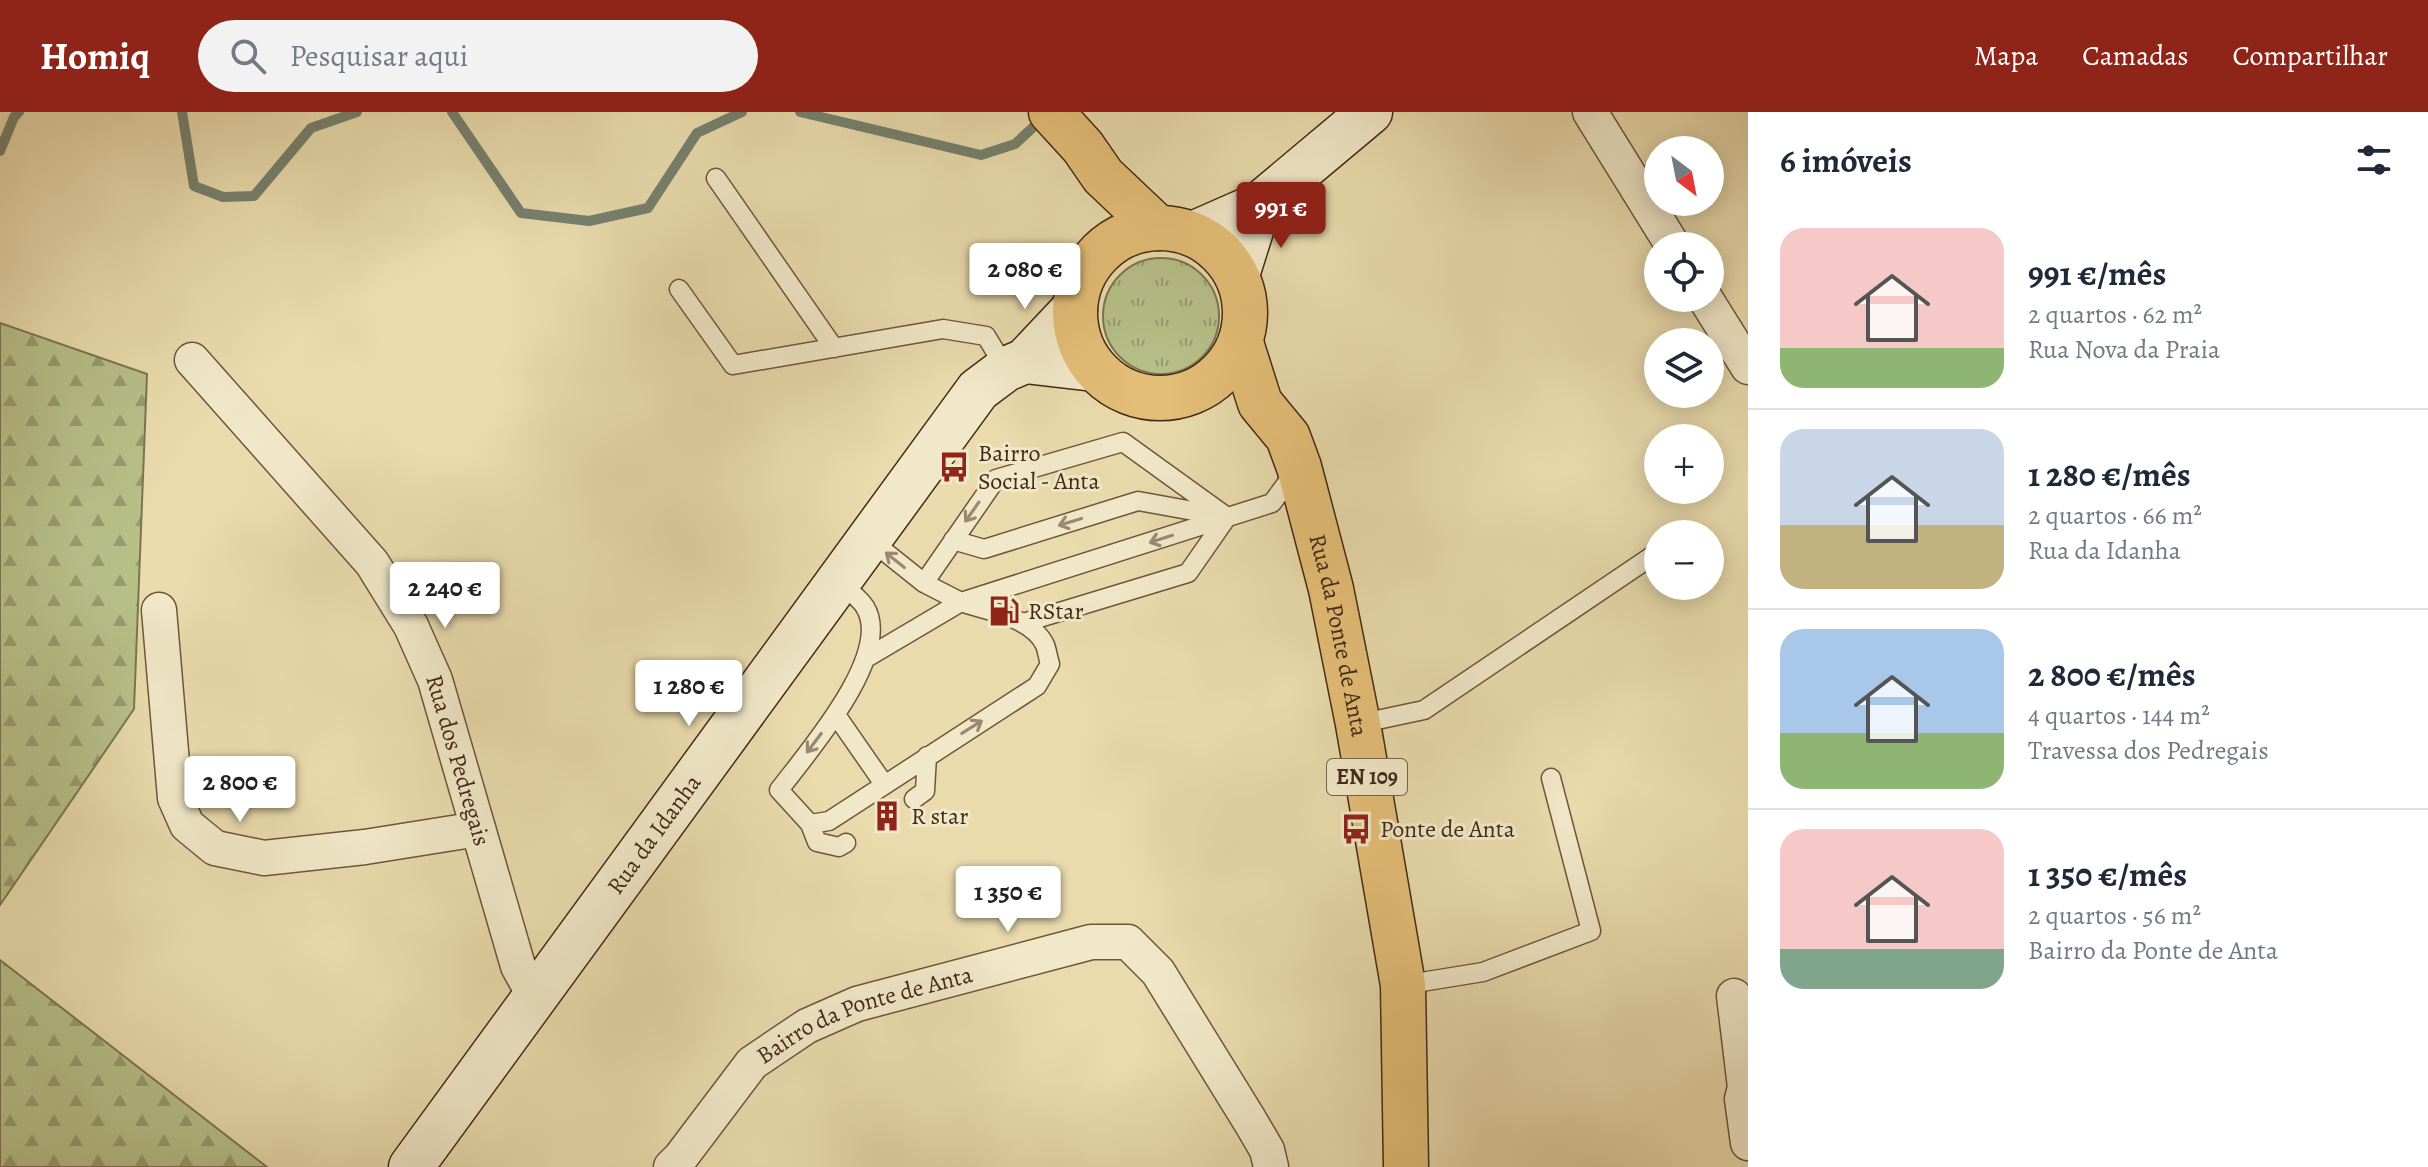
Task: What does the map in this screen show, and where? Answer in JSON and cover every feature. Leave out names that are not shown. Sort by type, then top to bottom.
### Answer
[{"type":"main road","name":"EN 109","points":[[1051,112],[1083,147],[1103,176],[1176,231],[1211,244],[1225,256],[1237,275],[1245,297],[1246,321],[1241,343],[1227,368],[1205,386],[1183,396],[1158,399],[1134,395],[1112,385],[1094,369],[1083,350],[1076,330],[1075,308],[1079,285],[1091,264],[1107,246],[1131,232],[1176,231]]},
{"type":"main road","points":[[1176,231],[1259,205],[1370,112]]},
{"type":"main road","points":[[1103,176],[1107,246]]},
{"type":"main road","points":[[1237,275],[1259,205]]},
{"type":"main road","name":"Rua da Idanha","points":[[411,1167],[978,390],[1015,365],[1075,308]]},
{"type":"main road","name":"Rua da Ponte de Anta","points":[[1241,343],[1260,403],[1288,437],[1299,467],[1331,589],[1358,724],[1403,985],[1406,1167]]},
{"type":"main road","points":[[1015,365],[1094,369]]},
{"type":"main road","points":[[1205,386],[1260,403]]},
{"type":"street","points":[[1590,112],[1664,232]]},
{"type":"street","points":[[1714,312],[1748,367]]},
{"type":"street","name":"Rua dos Pedregais","points":[[192,360],[372,563],[411,626],[435,680],[518,966],[535,997]]},
{"type":"street","points":[[159,610],[175,798],[187,825],[215,848],[264,858],[365,847],[478,829]]},
{"type":"street","name":"Bairro da Ponte de Anta","points":[[671,1167],[752,1063],[807,1026],[857,1004],[1091,942],[1128,942],[1158,972],[1267,1150],[1271,1167]]},
{"type":"street","points":[[1734,996],[1748,1143]]},
{"type":"lane","points":[[716,178],[834,348]]},
{"type":"lane","points":[[679,289],[733,365],[943,329],[986,336],[1015,365]]},
{"type":"lane","points":[[924,583],[996,479],[1123,442],[1227,517]]},
{"type":"lane","points":[[868,657],[961,602],[1272,503],[1299,467]]},
{"type":"lane","points":[[953,540],[984,549],[1138,501],[1227,517]]},
{"type":"lane","points":[[1023,623],[1188,573],[1227,517]]},
{"type":"lane","points":[[810,824],[829,821],[1037,686],[1050,664],[1045,644],[1035,631],[1023,623],[961,602],[924,583],[869,539]]},
{"type":"lane","points":[[1358,724],[1424,710],[1644,561]]},
{"type":"lane","points":[[838,581],[865,607],[871,627],[868,657],[836,715],[779,790],[810,824],[817,842],[839,847],[846,843]]},
{"type":"lane","points":[[836,715],[884,784]]},
{"type":"lane","points":[[914,799],[925,791],[927,756]]},
{"type":"lane","points":[[1403,985],[1483,972],[1591,931],[1551,778]]},
{"type":"green space","points":[[1161,258],[1183,262],[1202,275],[1215,294],[1219,316],[1215,338],[1202,357],[1183,370],[1161,374],[1139,370],[1120,357],[1107,338],[1103,316],[1107,294],[1120,275],[1139,262]]},
{"type":"green space","points":[[0,323],[147,374],[134,709],[0,905]]},
{"type":"green space","points":[[0,960],[267,1167],[0,1167]]},
{"type":"waterway","points":[[0,151],[19,112]]},
{"type":"waterway","points":[[182,112],[194,186],[223,197],[254,196],[311,128],[357,112]]},
{"type":"waterway","points":[[452,112],[521,213],[589,221],[648,208],[697,133],[742,112]]},
{"type":"waterway","points":[[800,112],[981,155],[1015,144],[1042,119]]},
{"type":"place","name":"Bairro Social - Anta","points":[[954,467]]},
{"type":"place","name":"RStar","points":[[1004,611]]},
{"type":"place","name":"R star","points":[[887,816]]},
{"type":"place","name":"Ponte de Anta","points":[[1356,829]]}]
